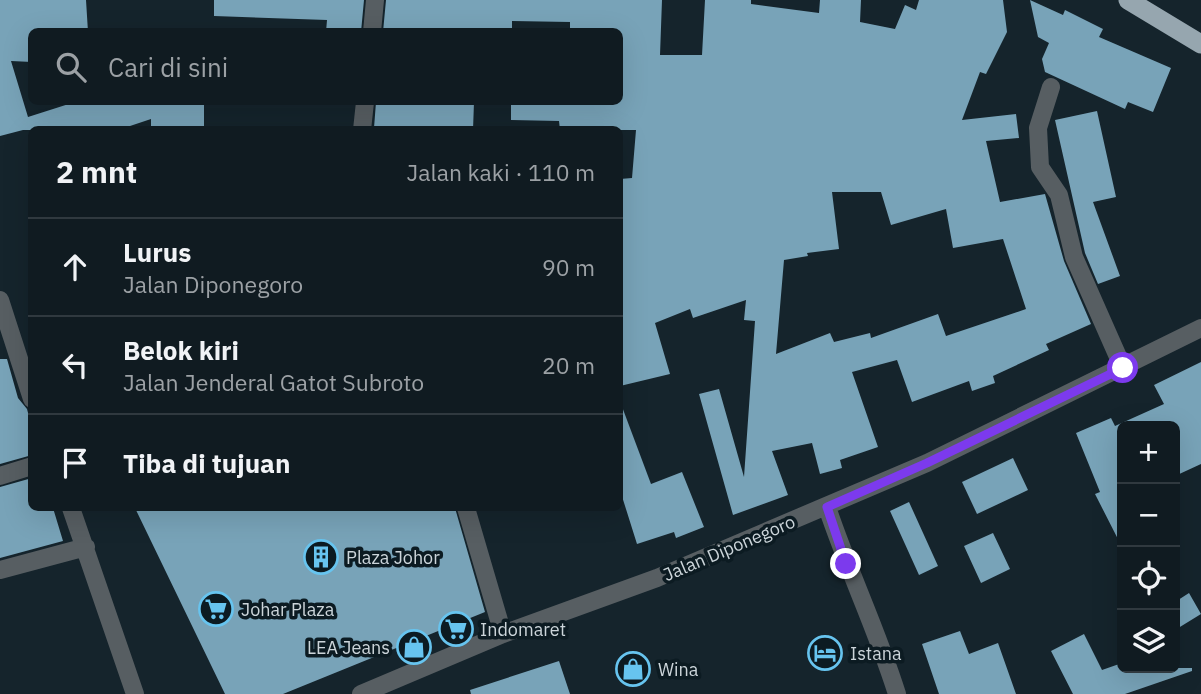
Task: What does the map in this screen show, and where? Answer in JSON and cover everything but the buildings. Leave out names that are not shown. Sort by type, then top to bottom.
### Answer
[{"type":"highway","points":[[1128,0],[1201,44]]},
{"type":"street","points":[[372,28],[375,0]]},
{"type":"street","points":[[1051,87],[1038,128],[1040,167],[1059,195],[1074,257],[1123,368]]},
{"type":"street","points":[[362,126],[365,105]]},
{"type":"street","points":[[0,300],[28,387]]},
{"type":"street","name":"Jalan Diponegoro","points":[[361,694],[503,634],[657,578],[827,507],[927,463],[1201,328]]},
{"type":"street","points":[[0,476],[28,467]]},
{"type":"street","points":[[827,507],[846,564],[884,652],[897,694]]},
{"type":"street","points":[[72,511],[135,694]]},
{"type":"street","points":[[467,511],[503,634]]},
{"type":"street","points":[[0,570],[86,547]]},
{"type":"place","name":"Plaza Johor","points":[[321,557]]},
{"type":"place","name":"Johar Plaza","points":[[216,609]]},
{"type":"place","name":"Indomaret","points":[[456,629]]},
{"type":"place","name":"LEA Jeans","points":[[414,647]]},
{"type":"place","name":"Istana","points":[[825,653]]},
{"type":"place","name":"Wina","points":[[633,669]]},
{"type":"route","points":[[846,564],[827,507],[927,463],[1123,368]]}]
